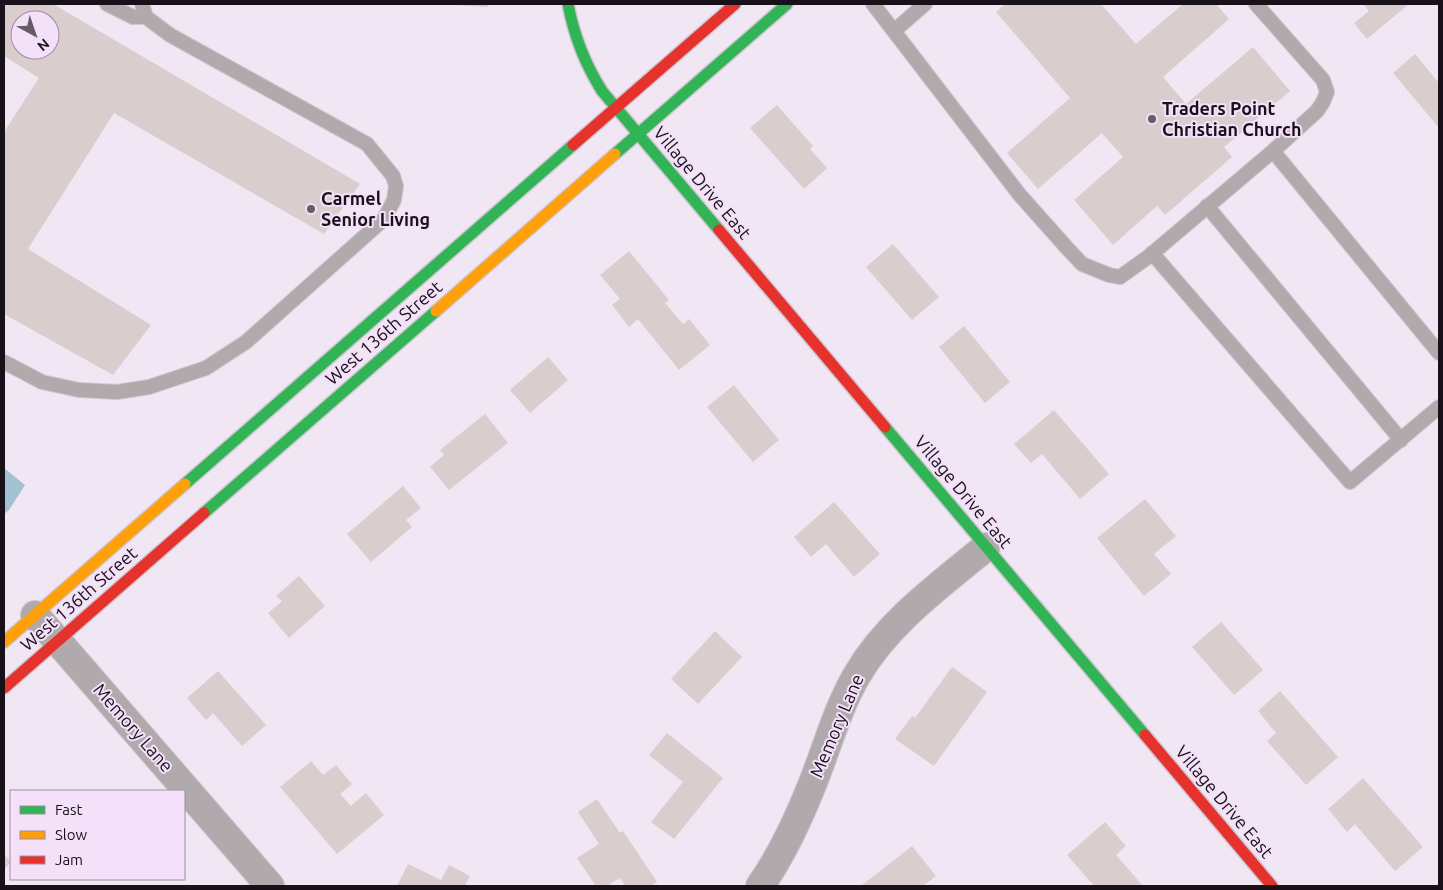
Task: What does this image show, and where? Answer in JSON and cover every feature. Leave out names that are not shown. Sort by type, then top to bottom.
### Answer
[{"type":"street","name":"Village Drive East","points":[[568,4],[585,64],[602,91],[1272,886]]},
{"type":"street","name":"West 136th Street","points":[[4,642],[735,4]]},
{"type":"street","name":"West 136th Street","points":[[4,688],[787,4]]},
{"type":"street","name":"Memory Lane","points":[[760,886],[783,850],[812,786],[845,698],[857,675],[892,629],[986,547]]},
{"type":"street","name":"Memory Lane","points":[[35,615],[270,886]]},
{"type":"lane","points":[[4,362],[42,382],[79,390],[117,392],[149,387],[206,368],[246,342],[327,270],[384,219],[394,200],[396,186],[393,176],[367,144],[170,35],[144,10],[133,18],[107,4]]},
{"type":"lane","points":[[873,4],[1019,194],[1082,264],[1094,270],[1120,277],[1152,253],[1273,151],[1317,111],[1323,102],[1327,92],[1322,80],[1256,4]]},
{"type":"lane","points":[[894,31],[925,4]]},
{"type":"lane","points":[[1273,151],[1439,353]]},
{"type":"lane","points":[[1207,206],[1401,440]]},
{"type":"lane","points":[[1152,253],[1350,482],[1439,407]]},
{"type":"water","points":[[4,468],[25,485],[9,510],[4,514]]},
{"type":"building","name":"Carmel Senior Living","points":[[4,4],[53,4],[360,184],[324,234],[114,113],[28,249],[151,325],[113,375],[4,314],[4,132],[39,78],[10,60],[60,60],[60,10],[10,10],[10,60],[4,56]]},
{"type":"building","points":[[488,4],[488,7],[453,5]]},
{"type":"building","name":"Traders Point Christian Church","points":[[1005,4],[1101,4],[1136,44],[1183,4],[1216,4],[1229,19],[1163,77],[1186,104],[1253,47],[1290,91],[1224,147],[1232,157],[1165,215],[1157,206],[1113,245],[1074,200],[1123,157],[1102,133],[1038,189],[1007,153],[1070,98],[996,12]]},
{"type":"building","points":[[1363,4],[1409,4],[1367,39],[1354,23],[1369,11]]},
{"type":"building","points":[[1415,54],[1439,83],[1439,128],[1393,73]]},
{"type":"building","points":[[777,105],[813,146],[810,149],[827,168],[804,189],[750,128]]},
{"type":"building","points":[[893,244],[939,297],[912,320],[866,267]]},
{"type":"building","points":[[629,251],[669,300],[665,303],[683,324],[689,319],[710,345],[679,370],[638,319],[629,327],[612,305],[620,299],[600,275]]},
{"type":"building","points":[[964,326],[1010,382],[985,403],[939,347]]},
{"type":"building","points":[[548,357],[568,380],[530,413],[510,390]]},
{"type":"building","points":[[734,385],[779,440],[753,462],[707,407]]},
{"type":"building","points":[[1054,410],[1109,474],[1080,499],[1042,454],[1031,463],[1014,444]]},
{"type":"building","points":[[485,414],[508,443],[449,490],[430,467],[444,455],[440,450]]},
{"type":"building","points":[[403,486],[421,508],[406,520],[412,527],[371,562],[347,534]]},
{"type":"building","points":[[1145,499],[1176,536],[1154,554],[1171,574],[1144,596],[1097,538]]},
{"type":"building","points":[[834,502],[880,554],[854,577],[826,544],[811,557],[794,537]]},
{"type":"building","points":[[299,576],[325,606],[289,638],[268,613],[282,601],[276,596]]},
{"type":"building","points":[[1221,622],[1263,670],[1234,695],[1192,647]]},
{"type":"building","points":[[715,631],[742,657],[698,704],[671,679]]},
{"type":"building","points":[[952,667],[987,692],[934,766],[895,739],[912,716],[915,718]]},
{"type":"building","points":[[218,671],[266,725],[242,746],[213,713],[206,720],[187,698]]},
{"type":"building","points":[[1280,691],[1338,757],[1306,785],[1267,741],[1276,733],[1258,711]]},
{"type":"building","points":[[667,733],[723,778],[674,839],[651,822],[683,782],[649,755]]},
{"type":"building","points":[[311,761],[323,775],[336,765],[352,784],[340,794],[351,806],[366,793],[384,815],[337,854],[280,787]]},
{"type":"building","points":[[1363,778],[1423,847],[1395,871],[1355,824],[1347,832],[1328,809]]},
{"type":"building","points":[[597,799],[620,833],[623,831],[657,882],[651,886],[625,886],[620,878],[607,886],[596,886],[577,858],[599,844],[578,812]]},
{"type":"building","points":[[1105,822],[1126,846],[1116,855],[1143,886],[1094,886],[1067,855]]},
{"type":"building","points":[[912,846],[936,876],[923,886],[861,886]]},
{"type":"building","points":[[4,854],[10,863],[4,870]]},
{"type":"building","points":[[408,864],[441,880],[449,865],[470,876],[465,886],[397,886]]},
{"type":"traffic: fast","points":[[568,4],[573,27],[581,49],[590,71],[602,91],[719,230]]},
{"type":"traffic: fast","points":[[615,154],[787,4]]},
{"type":"traffic: fast","points":[[185,484],[573,145]]},
{"type":"traffic: fast","points":[[204,513],[436,311]]},
{"type":"traffic: fast","points":[[885,427],[1145,735]]},
{"type":"traffic: slow","points":[[436,311],[615,154]]},
{"type":"traffic: slow","points":[[4,642],[185,484]]},
{"type":"traffic: jam","points":[[573,145],[735,4]]},
{"type":"traffic: jam","points":[[719,230],[885,427]]},
{"type":"traffic: jam","points":[[4,688],[204,513]]},
{"type":"traffic: jam","points":[[1145,735],[1272,886]]},
{"type":"place","name":"Traders Point Christian Church","points":[[1152,119]]},
{"type":"place","name":"Carmel Senior Living","points":[[311,209]]}]
